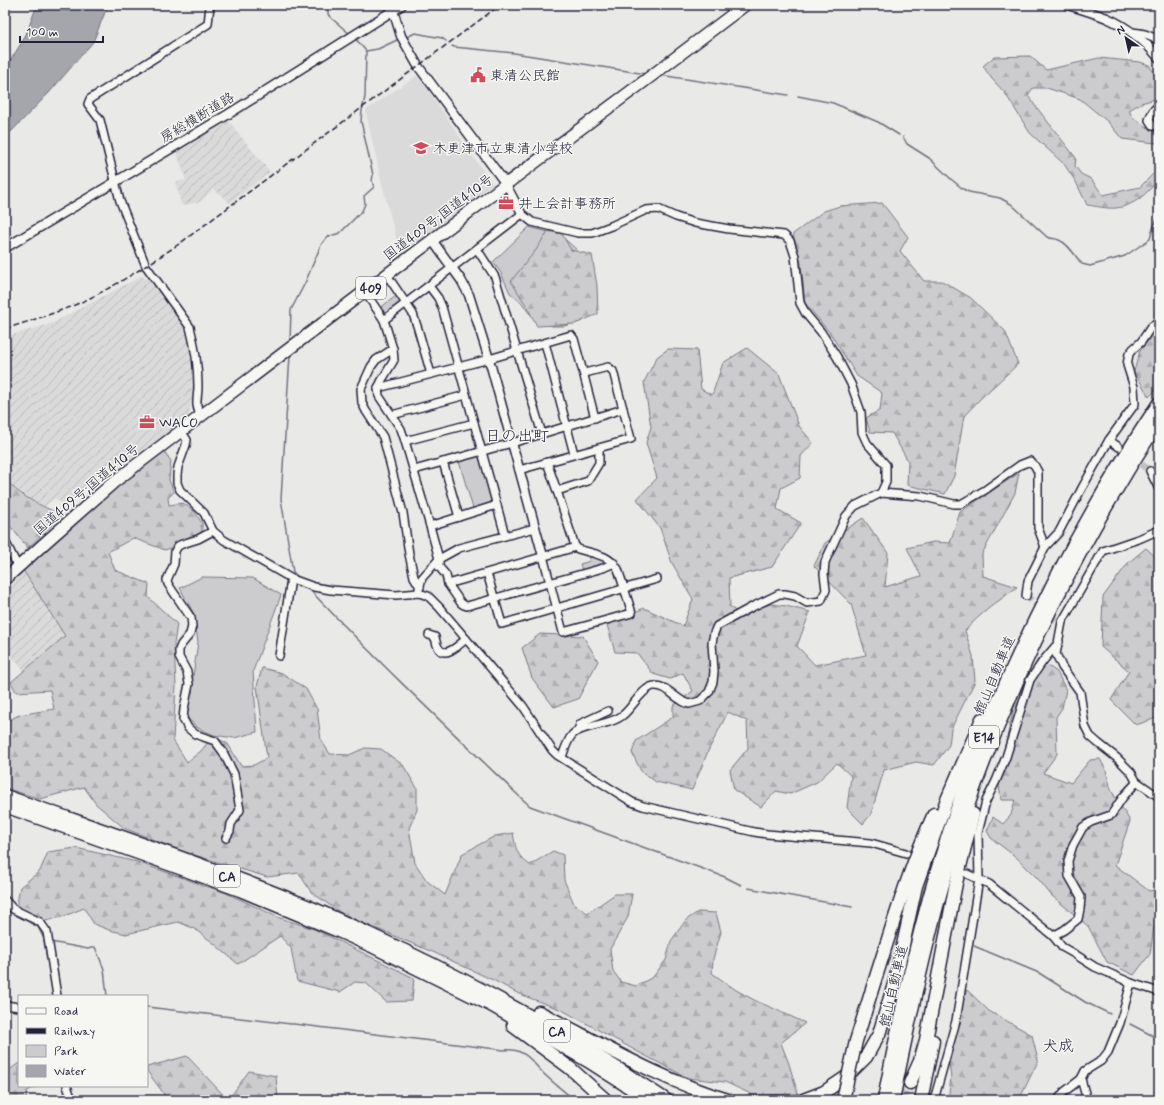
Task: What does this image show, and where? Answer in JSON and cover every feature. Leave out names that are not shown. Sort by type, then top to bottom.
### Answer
[{"type":"highway","name":"国道409号;国道410号","points":[[5,579],[46,540],[114,482],[506,184],[745,5]]},
{"type":"highway","name":"館山自動車道","points":[[884,1100],[894,1046],[936,875],[983,740],[1003,690],[1038,613],[1077,538],[1159,403]]},
{"type":"highway","name":"館山自動車道","points":[[893,1100],[922,965],[945,878],[969,803],[986,757],[1023,668],[1047,617],[1105,509],[1159,420]]},
{"type":"highway","points":[[803,1100],[824,1092],[846,1078],[866,1057],[879,1034],[895,982],[916,886],[946,802],[1001,676],[1053,571],[1077,538]]},
{"type":"highway","points":[[842,1100],[856,1041],[908,876],[922,840],[947,787],[976,735]]},
{"type":"highway","points":[[910,1083],[920,1061],[926,1040],[956,883],[978,796],[986,757]]},
{"type":"highway","name":"CA","points":[[5,796],[159,850],[303,904],[377,943],[541,1022],[666,1100]]},
{"type":"highway","name":"CA","points":[[5,806],[240,890],[336,930],[377,943]]},
{"type":"highway","points":[[377,943],[450,966],[498,993],[649,1069],[708,1094],[728,1100]]},
{"type":"highway","points":[[377,943],[406,966],[489,1011],[522,1031],[570,1068],[606,1100]]},
{"type":"highway","points":[[921,1100],[934,1035],[942,970],[942,955]]},
{"type":"highway","name":"CA","points":[[441,974],[649,1100]]},
{"type":"highway","points":[[649,1069],[662,1080],[702,1100]]},
{"type":"street","points":[[201,417],[196,406],[198,387],[196,360],[190,327],[146,266],[120,201],[100,120],[88,104],[90,99],[208,24],[210,5]]},
{"type":"street","name":"房総横断道路","points":[[5,248],[227,115],[392,8],[402,5]]},
{"type":"street","points":[[1068,5],[1106,18],[1130,32],[1159,58]]},
{"type":"street","points":[[392,8],[401,36],[418,66],[506,184],[522,214],[532,222],[578,233],[592,233],[646,210],[658,209],[694,223],[729,229],[784,235],[790,241],[795,256],[800,303],[806,314],[821,332],[837,357],[861,412],[862,432],[867,443],[886,465],[886,482],[881,493]]},
{"type":"street","points":[[1130,32],[1144,33],[1159,41]]},
{"type":"street","points":[[1153,126],[1149,120],[1156,107],[1159,106]]},
{"type":"street","points":[[384,320],[522,214]]},
{"type":"street","points":[[432,240],[461,280],[469,295],[489,359],[520,470],[563,632],[632,613],[618,569],[614,563],[608,558],[578,549],[576,547],[572,539],[547,462]]},
{"type":"street","points":[[477,249],[495,277],[542,434]]},
{"type":"street","points":[[387,275],[413,314],[431,374]]},
{"type":"street","points":[[429,286],[438,298],[442,307],[506,536]]},
{"type":"street","points":[[365,292],[384,320],[393,349],[394,360],[378,388],[379,396],[401,429],[430,526],[439,559],[439,567],[446,575],[448,584],[464,606],[603,568],[614,563]]},
{"type":"street","points":[[1026,596],[1028,581],[1045,547],[1059,532],[1109,440],[1135,404],[1134,387],[1127,365],[1129,354],[1141,342],[1151,327],[1159,322]]},
{"type":"street","points":[[378,388],[489,359],[571,335],[574,339],[595,418]]},
{"type":"street","points":[[545,343],[574,454]]},
{"type":"street","points":[[393,349],[376,360],[371,367],[361,389],[362,403],[383,438],[403,513],[409,554],[414,577],[419,590],[433,600],[523,706],[552,750],[557,755],[632,802],[651,808],[754,832],[871,843],[906,853]]},
{"type":"street","points":[[520,470],[631,439],[613,371],[608,367],[585,373],[583,372]]},
{"type":"street","points":[[392,415],[466,394]]},
{"type":"street","points":[[414,470],[624,410]]},
{"type":"street","points":[[405,441],[474,423]]},
{"type":"street","points":[[181,431],[187,440],[178,467],[177,483],[183,494],[204,513],[213,531],[224,540],[291,579],[314,588],[396,595],[419,590]]},
{"type":"street","points":[[1109,440],[1119,447]]},
{"type":"street","points":[[557,491],[588,481],[599,463],[599,448]]},
{"type":"street","points":[[562,757],[572,735],[578,731],[616,720],[623,716],[649,688],[654,686],[664,688],[681,701],[689,704],[700,701],[709,692],[713,682],[714,671],[712,643],[717,626],[779,594],[795,596],[807,603],[821,601],[826,590],[824,574],[825,562],[846,516],[855,506],[881,493],[920,496],[954,504],[961,504],[985,490],[1020,465],[1030,461],[1038,472],[1038,528],[1045,547]]},
{"type":"street","points":[[443,462],[459,517]]},
{"type":"street","points":[[1150,471],[1159,489]]},
{"type":"street","points":[[430,526],[497,505]]},
{"type":"street","points":[[419,590],[422,578],[439,559],[458,548],[535,528]]},
{"type":"street","points":[[1159,530],[1103,552],[1060,622],[1059,642],[1056,654],[1062,667],[1080,692],[1085,726],[1090,736],[1117,758],[1131,772],[1136,781],[1159,797]]},
{"type":"street","points":[[213,531],[198,539],[178,546],[175,551],[174,564],[167,580],[168,584],[191,618],[192,626],[190,634],[179,650],[179,657],[187,672],[189,684],[183,719],[188,728],[195,734],[215,741],[223,752],[234,774],[240,810],[231,824],[230,831],[226,838]]},
{"type":"street","points":[[5,541],[18,567]]},
{"type":"street","points":[[448,584],[576,547]]},
{"type":"street","points":[[487,573],[502,624],[658,578]]},
{"type":"street","points":[[278,656],[291,579]]},
{"type":"street","points":[[429,635],[435,638],[437,647],[444,652],[455,649],[466,639]]},
{"type":"street","points":[[934,1100],[956,1021],[979,879],[978,833],[986,801],[1006,757],[1030,680],[1042,661],[1059,642]]},
{"type":"street","points":[[578,731],[580,724],[608,711]]},
{"type":"street","points":[[1053,936],[1064,930],[1078,919],[1081,897],[1069,876],[1068,861],[1073,845],[1083,827],[1091,822],[1111,815],[1136,781]]},
{"type":"street","points":[[967,874],[989,884],[1053,936],[1062,947],[1095,967],[1130,983],[1159,992]]},
{"type":"street","points":[[5,900],[13,909],[40,922],[47,932],[57,995]]},
{"type":"street","points":[[1058,1100],[1064,1092],[1081,1079],[1084,1071],[1101,1062],[1108,1052],[1120,1023],[1130,983]]},
{"type":"street","points":[[5,1005],[18,1007]]},
{"type":"street","points":[[1081,1079],[1087,1100]]},
{"type":"street","points":[[67,1087],[72,1100]]},
{"type":"shaded area","name":"木更津市立東清小学校","points":[[418,75],[492,184],[401,256],[381,180],[366,110]]},
{"type":"shaded area","points":[[227,119],[270,172],[230,203],[213,189],[200,202],[182,206],[175,182],[186,180],[176,151]]},
{"type":"shaded area","points":[[141,276],[152,278],[188,333],[194,390],[188,419],[63,505],[55,498],[44,507],[31,500],[10,484],[5,478],[5,337],[53,323]]},
{"type":"shaded area","points":[[23,570],[65,636],[24,671],[5,649],[5,587]]},
{"type":"green space","points":[[1030,56],[1046,70],[1099,58],[1140,62],[1149,65],[1159,81],[1159,98],[1141,103],[1129,110],[1132,117],[1151,130],[1159,133],[1159,142],[1156,143],[1122,139],[1108,122],[1080,99],[1047,88],[1033,88],[1028,95],[1076,158],[1075,166],[1081,174],[1091,179],[1103,195],[1140,187],[1159,168],[1159,179],[1135,202],[1116,208],[1087,205],[1076,182],[1064,164],[1030,133],[1005,93],[992,79],[983,66],[994,57]]},
{"type":"green space","points":[[882,203],[908,237],[900,251],[924,281],[942,281],[971,298],[1005,331],[1018,364],[964,416],[954,476],[945,494],[907,485],[908,461],[892,433],[870,432],[866,418],[880,410],[882,393],[857,376],[830,333],[805,303],[801,263],[793,234],[824,211],[840,206]]},
{"type":"green space","points":[[529,227],[560,235],[577,250],[583,321],[564,326],[552,326],[539,322],[529,313],[522,303],[510,293],[501,273],[493,262]]},
{"type":"green space","points":[[548,231],[562,234],[571,250],[592,255],[597,286],[598,314],[575,324],[537,326],[511,281],[536,250]]},
{"type":"green space","points":[[399,294],[406,303],[384,320],[377,310]]},
{"type":"green space","points":[[1159,331],[1159,387],[1149,397],[1134,371],[1140,351],[1155,332]]},
{"type":"green space","points":[[747,348],[779,374],[799,426],[813,443],[801,456],[800,478],[781,488],[777,509],[801,523],[772,567],[729,578],[730,607],[740,614],[771,604],[810,612],[797,646],[815,665],[866,655],[851,604],[814,566],[825,543],[863,518],[888,553],[885,587],[921,576],[907,548],[933,542],[950,543],[960,512],[1019,473],[1015,493],[982,554],[983,576],[1017,587],[983,613],[965,631],[973,656],[975,681],[951,729],[949,745],[934,765],[916,762],[884,770],[871,814],[863,824],[847,808],[851,776],[837,763],[817,782],[790,794],[776,791],[761,807],[734,790],[730,770],[748,748],[747,721],[728,712],[709,749],[692,790],[656,782],[641,771],[632,753],[636,741],[673,717],[673,706],[693,691],[683,673],[670,679],[653,674],[637,653],[615,652],[607,625],[644,608],[683,626],[693,599],[672,563],[660,528],[637,499],[657,478],[646,443],[651,427],[644,382],[657,357],[668,349],[697,350],[701,389],[712,395],[723,363]]},
{"type":"green space","points":[[164,451],[171,461],[169,480],[174,492],[168,498],[169,505],[183,503],[194,511],[202,523],[202,532],[195,537],[194,540],[165,550],[133,538],[108,552],[115,570],[149,584],[148,597],[177,624],[174,644],[176,685],[173,740],[187,762],[201,751],[213,736],[228,744],[241,766],[254,765],[267,758],[257,686],[262,668],[282,673],[306,689],[317,709],[321,740],[330,754],[349,755],[365,748],[381,749],[403,765],[417,788],[417,810],[409,828],[415,863],[427,881],[445,895],[462,854],[495,836],[513,833],[519,855],[530,865],[553,851],[563,855],[564,880],[574,904],[587,913],[615,894],[632,894],[628,917],[610,949],[613,971],[621,982],[636,986],[653,977],[666,960],[671,941],[686,920],[698,912],[716,913],[721,932],[713,959],[712,973],[736,990],[756,1001],[805,1023],[781,1043],[798,1094],[753,1095],[725,1082],[688,1078],[562,1010],[519,994],[435,953],[344,915],[311,892],[299,873],[267,877],[184,852],[124,828],[96,804],[84,787],[40,799],[5,788],[5,722],[19,715],[54,709],[50,690],[16,692],[11,682],[65,636],[23,570],[77,520],[160,452]]},
{"type":"green space","points":[[482,451],[497,505],[474,512],[458,458]]},
{"type":"green space","points":[[5,478],[24,496],[62,515],[28,548],[5,520]]},
{"type":"green space","points":[[1146,548],[1159,560],[1159,717],[1136,725],[1111,700],[1129,671],[1101,647],[1103,597],[1128,563]]},
{"type":"green space","points":[[588,552],[614,563],[583,573],[580,564],[590,561]]},
{"type":"green space","points":[[202,577],[253,578],[281,595],[253,671],[257,732],[234,738],[214,735],[196,727],[187,717],[198,642],[194,614],[180,588]]},
{"type":"green space","points":[[540,634],[583,636],[598,661],[578,699],[554,707],[532,678],[522,648]]},
{"type":"green space","points":[[1038,659],[1057,672],[1066,690],[1062,708],[1056,717],[1057,754],[1043,773],[1071,783],[1090,760],[1100,759],[1106,770],[1111,790],[1130,821],[1115,865],[1149,891],[1159,889],[1159,925],[1154,927],[1150,954],[1134,975],[1107,962],[1088,926],[1051,895],[1039,880],[1016,857],[991,838],[987,831],[993,817],[1003,824],[1011,815],[1015,800],[1001,800],[998,777],[1015,702]]},
{"type":"green space","points":[[76,848],[137,862],[226,893],[280,918],[314,929],[414,978],[412,1001],[386,1002],[366,983],[355,982],[340,992],[297,981],[291,948],[280,936],[238,964],[193,928],[178,922],[126,934],[109,930],[94,924],[84,908],[62,917],[37,923],[16,909],[20,887],[40,871],[48,852]]},
{"type":"green space","points":[[967,990],[989,1011],[1032,1035],[1038,1061],[1019,1100],[948,1100],[951,1078],[946,1042]]},
{"type":"green space","points":[[187,1056],[228,1100],[159,1100],[164,1094],[148,1072],[148,1067]]},
{"type":"green space","points":[[18,1064],[18,1087],[36,1087],[27,1091],[26,1100],[5,1100],[5,1073]]},
{"type":"green space","points":[[249,1071],[276,1076],[278,1100],[228,1100]]},
{"type":"water","points":[[37,5],[108,5],[93,42],[49,93],[5,138],[5,69],[25,37]]},
{"type":"waterway","points":[[328,5],[328,14],[330,17],[351,35]]},
{"type":"waterway","points":[[407,37],[415,33],[442,38],[446,41]]},
{"type":"waterway","points":[[290,342],[291,310],[305,283],[321,245],[327,237],[340,233],[362,211],[365,204],[364,196],[374,187],[372,181],[373,175],[361,121],[365,97],[366,51],[355,38]]},
{"type":"waterway","points":[[366,51],[378,49],[397,40]]},
{"type":"waterway","points":[[452,46],[514,53],[646,74]]},
{"type":"waterway","points":[[660,75],[788,95]]},
{"type":"waterway","points":[[798,96],[833,103],[878,122],[899,135]]},
{"type":"waterway","points":[[903,137],[907,144],[929,158],[963,189],[969,192],[1000,198],[1011,204],[1047,237],[1058,239],[1066,244],[1082,264],[1090,266],[1125,256],[1150,239],[1154,225],[1159,217]]},
{"type":"waterway","points":[[290,355],[281,499],[293,572],[299,578]]},
{"type":"waterway","points":[[311,591],[362,644],[530,806],[725,877],[741,885]]},
{"type":"waterway","points":[[748,888],[852,907]]},
{"type":"waterway","points":[[13,913],[38,927],[45,941]]},
{"type":"waterway","points":[[51,942],[88,949],[95,947],[104,969],[107,995]]},
{"type":"waterway","points":[[974,946],[1039,973],[1085,1002],[1110,1014]]},
{"type":"waterway","points":[[148,1007],[517,1051],[531,1059],[547,1076],[574,1100]]},
{"type":"waterway","points":[[1130,1024],[1159,1039]]},
{"type":"tunnel","points":[[1133,458],[1150,471]]},
{"type":"tunnel","points":[[1026,596],[1058,622]]},
{"type":"tunnel","points":[[897,1100],[910,1083]]},
{"type":"railway","points":[[5,329],[86,300],[122,281],[179,244],[500,5]]},
{"type":"place","name":"東清公民館","points":[[478,75]]},
{"type":"place","name":"木更津市立東清小学校","points":[[421,148]]},
{"type":"place","name":"井上会計事務所","points":[[506,203]]},
{"type":"place","name":"WACO","points":[[147,422]]},
{"type":"district","name":"日の出町","points":[[517,435]]},
{"type":"district","name":"犬成","points":[[1058,1045]]}]
